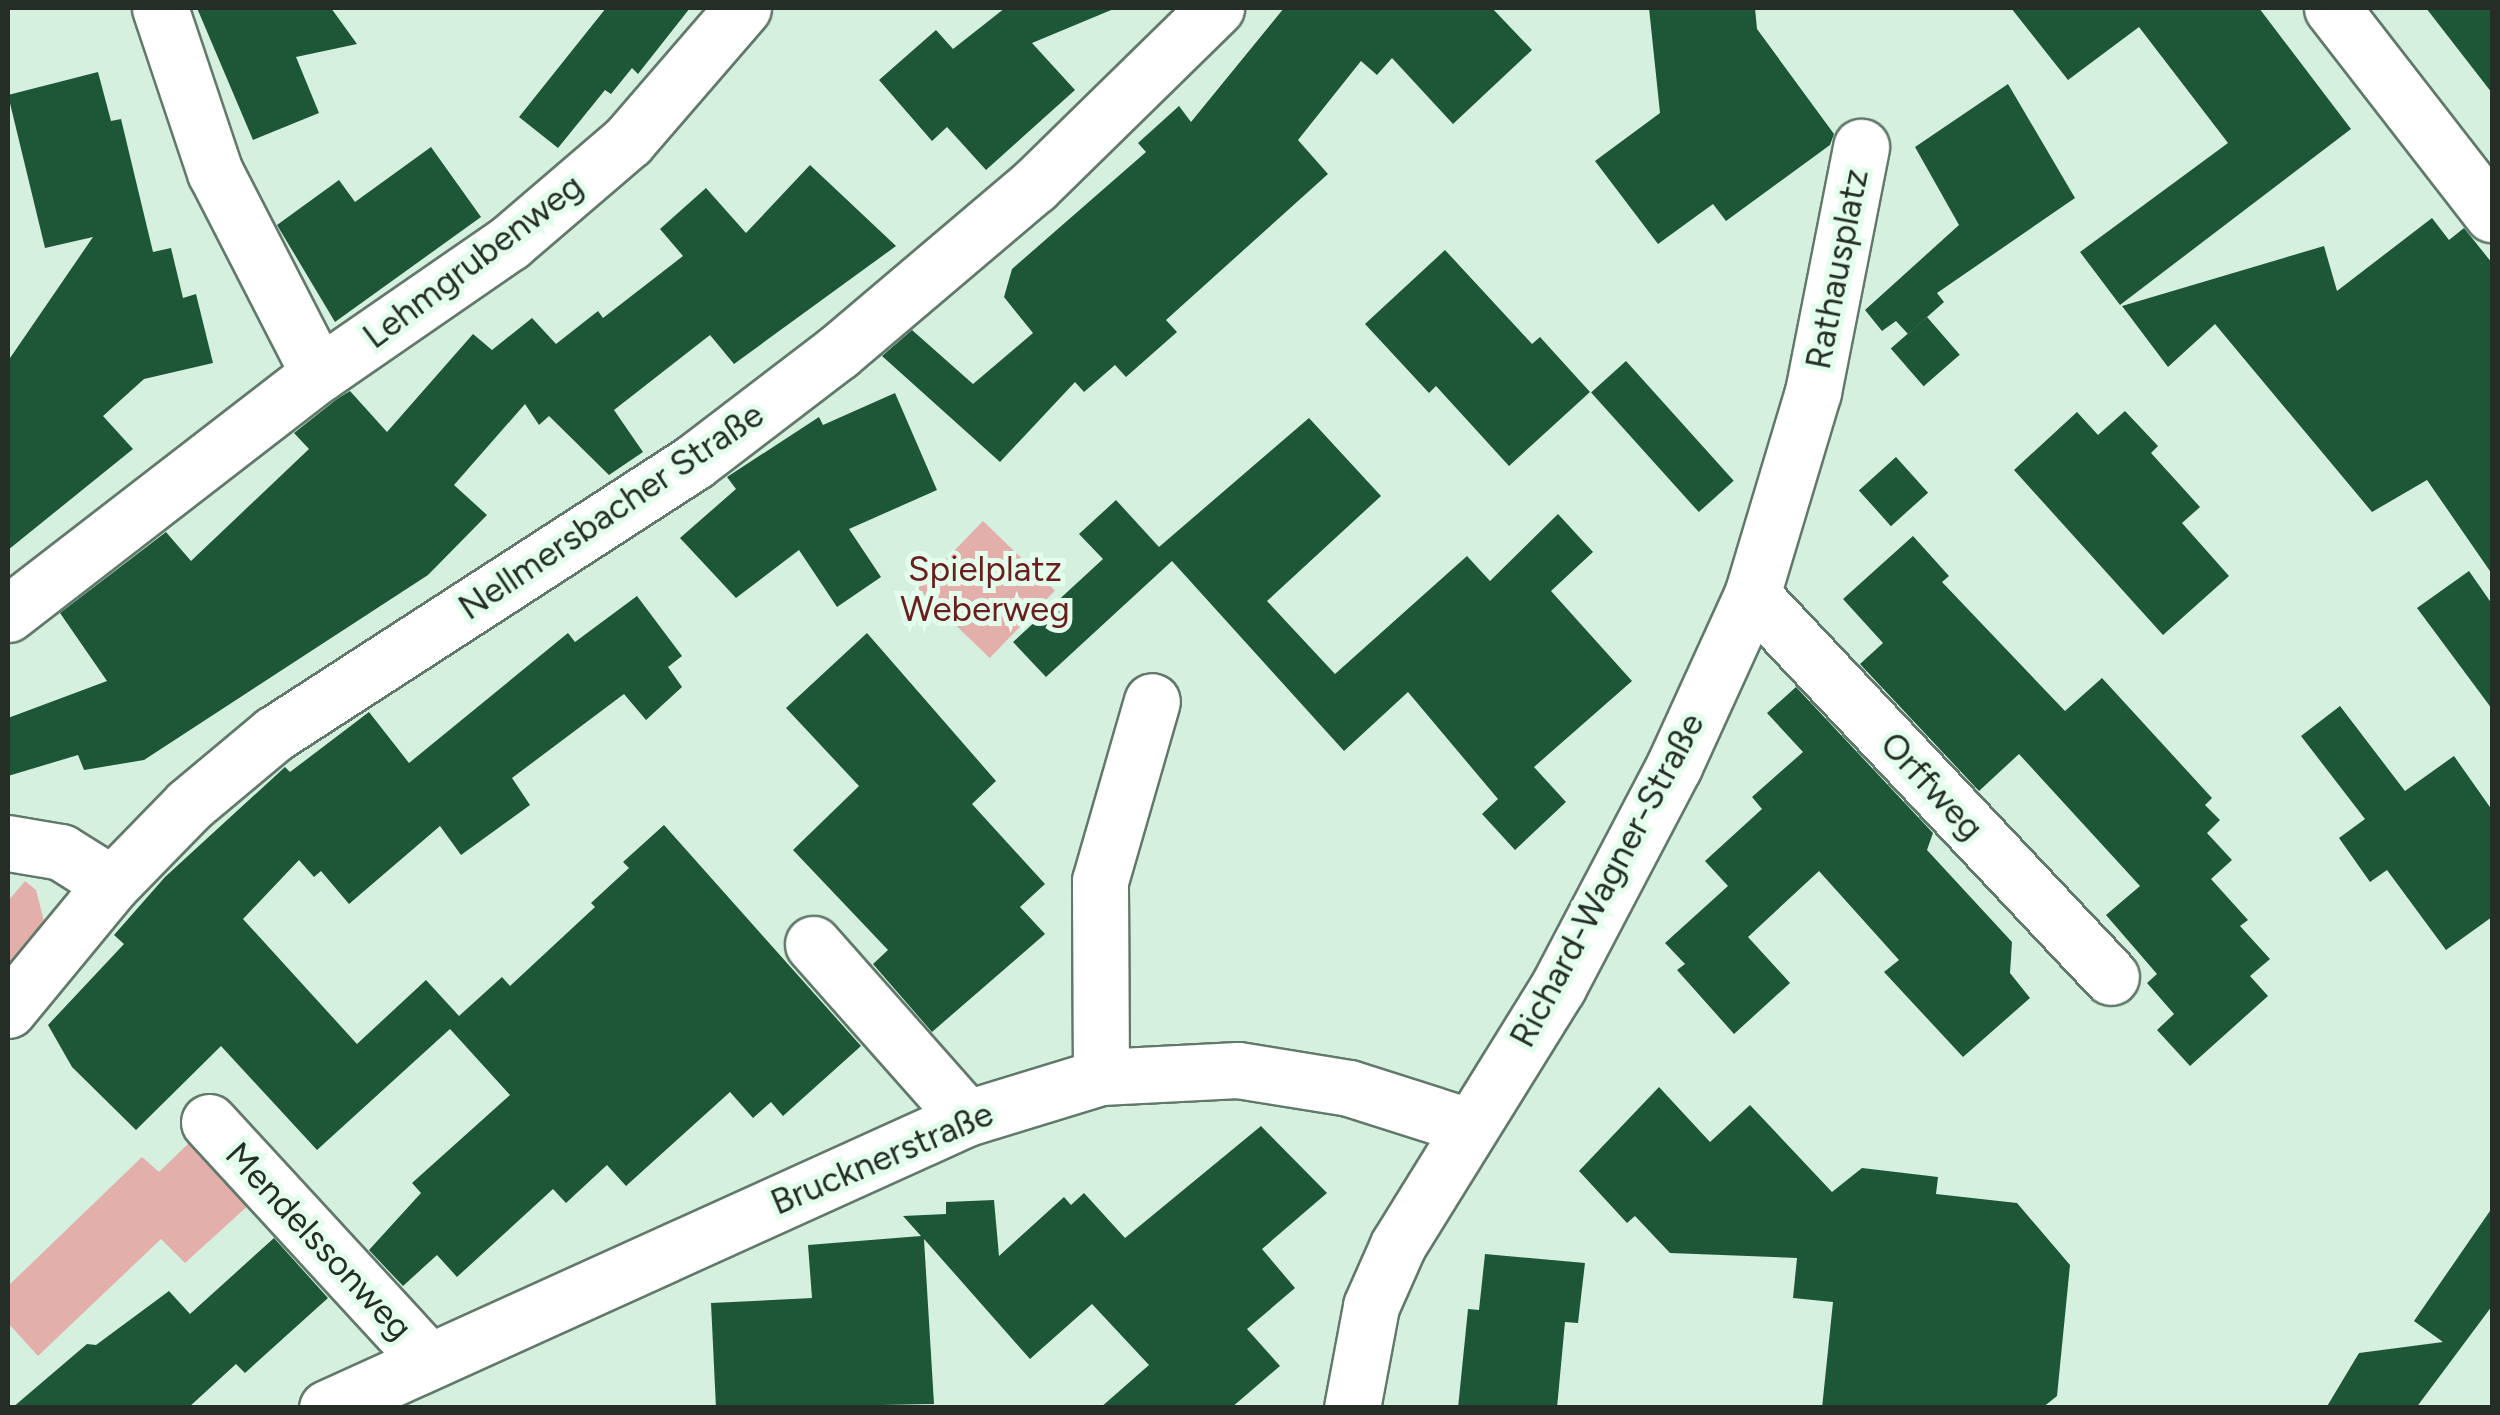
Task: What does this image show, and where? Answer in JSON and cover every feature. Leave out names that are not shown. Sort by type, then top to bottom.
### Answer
[{"type":"street","points":[[160,8],[215,172],[319,374]]},
{"type":"street","name":"Lehmgrubenweg","points":[[8,614],[319,374],[509,243],[628,142],[742,8]]},
{"type":"street","name":"Nellmersbacher Straße","points":[[8,1010],[112,884],[189,805],[274,734],[694,462],[838,352],[1034,186],[1216,8]]},
{"type":"street","points":[[2332,8],[2492,214]]},
{"type":"street","name":"Rathausplatz","points":[[1813,392],[1860,146]]},
{"type":"street","name":"Richard-Wagner-Straße","points":[[1352,1408],[1372,1306],[1398,1245],[1468,1126],[1558,987],[1674,766],[1752,594],[1813,392]]},
{"type":"street","name":"Orffweg","points":[[1752,594],[2111,978]]},
{"type":"street","points":[[1101,1077],[1100,882],[1152,701]]},
{"type":"street","points":[[8,844],[61,852],[112,884]]},
{"type":"street","points":[[814,944],[967,1118]]},
{"type":"street","name":"Brucknerstraße","points":[[328,1408],[967,1118],[1101,1077],[1238,1070],[1348,1088],[1468,1126]]},
{"type":"street","name":"Mendelssonweg","points":[[209,1122],[429,1361]]},
{"type":"green space","name":"Spielplatz Weberweg","points":[[983,521],[1055,590],[990,658],[918,589]]},
{"type":"green space","points":[[25,881],[36,890],[44,921],[9,968],[8,901]]},
{"type":"green space","points":[[192,1140],[252,1202],[185,1263],[161,1239],[38,1356],[8,1323],[8,1286],[142,1157],[159,1172]]},
{"type":"building","points":[[197,8],[331,8],[357,44],[296,57],[319,113],[253,140]]},
{"type":"building","points":[[606,8],[690,8],[638,74],[632,68],[611,94],[605,90],[558,148],[519,117]]},
{"type":"building","points":[[1005,8],[1116,8],[1032,43],[1075,90],[986,170],[947,127],[932,141],[879,80],[936,30],[953,49]]},
{"type":"building","points":[[1284,8],[1492,8],[1532,50],[1453,124],[1392,58],[1377,75],[1361,61],[1298,140],[1328,174],[1166,320],[1177,332],[1126,377],[1115,365],[1084,392],[1075,382],[1000,462],[882,356],[912,330],[973,384],[1033,333],[1004,297],[1012,269],[1146,152],[1138,143],[1179,106],[1191,122]]},
{"type":"building","points":[[1649,8],[1755,8],[1757,29],[1834,134],[1830,145],[1726,221],[1713,204],[1658,244],[1595,161],[1660,113]]},
{"type":"building","points":[[2011,8],[2259,8],[2351,129],[2120,305],[2080,252],[2228,143],[2139,27],[2068,80]]},
{"type":"building","points":[[2426,8],[2492,8],[2492,93]]},
{"type":"building","points":[[98,72],[111,121],[121,119],[153,252],[171,248],[183,298],[196,294],[213,363],[144,379],[103,416],[133,449],[8,550],[8,361],[93,237],[45,248],[8,95]]},
{"type":"building","points":[[2008,84],[2075,198],[1937,293],[1944,302],[1908,334],[1896,321],[1882,331],[1865,310],[1959,225],[1915,147]]},
{"type":"building","points":[[431,147],[481,217],[335,322],[277,225],[339,180],[355,202]]},
{"type":"building","points":[[810,165],[896,246],[734,364],[710,335],[614,410],[643,452],[609,475],[549,416],[539,425],[525,404],[454,485],[487,515],[428,575],[144,760],[84,770],[78,755],[8,776],[8,718],[107,681],[60,613],[166,532],[191,561],[309,449],[294,433],[337,399],[350,391],[387,432],[473,334],[492,350],[532,318],[556,344],[598,311],[603,318],[683,256],[660,229],[706,188],[746,233]]},
{"type":"building","points":[[2432,218],[2449,240],[2464,228],[2492,263],[2492,574],[2427,480],[2372,512],[2215,324],[2168,367],[2122,306],[2324,246],[2337,291]]},
{"type":"building","points":[[1445,250],[1532,344],[1540,337],[1590,392],[1509,466],[1436,386],[1429,393],[1365,324]]},
{"type":"building","points":[[1927,317],[1960,355],[1924,386],[1891,348]]},
{"type":"building","points":[[1626,361],[1734,481],[1699,512],[1591,392]]},
{"type":"building","points":[[895,393],[937,490],[849,529],[881,577],[837,607],[799,550],[736,598],[680,538],[736,489],[727,477],[819,417],[823,425]]},
{"type":"building","points":[[2125,411],[2158,446],[2151,453],[2200,507],[2182,523],[2229,576],[2163,635],[2014,470],[2077,412],[2098,435]]},
{"type":"building","points":[[1309,418],[1381,496],[1267,601],[1335,674],[1467,556],[1490,581],[1558,514],[1593,552],[1551,591],[1632,681],[1534,767],[1566,802],[1515,850],[1482,814],[1498,799],[1408,692],[1344,751],[1172,561],[1046,677],[1013,642],[1103,559],[1079,534],[1116,500],[1159,547]]},
{"type":"building","points":[[1896,457],[1928,493],[1891,526],[1859,490]]},
{"type":"building","points":[[1913,536],[1949,576],[1942,582],[2065,711],[2102,678],[2212,798],[2205,805],[2220,820],[2207,833],[2232,860],[2211,879],[2248,920],[2240,926],[2270,959],[2250,976],[2268,996],[2190,1066],[2157,1030],[2174,1014],[2147,983],[2157,974],[2106,915],[2140,886],[2019,754],[1979,791],[1860,664],[1883,643],[1843,599]]},
{"type":"building","points":[[2469,571],[2492,604],[2492,709],[2417,608]]},
{"type":"building","points":[[637,596],[682,656],[668,667],[682,687],[646,720],[624,694],[512,778],[530,805],[461,855],[440,826],[349,904],[321,871],[314,877],[299,860],[243,919],[357,1044],[426,980],[459,1016],[502,977],[510,986],[595,907],[591,903],[629,868],[623,862],[664,825],[861,1046],[783,1116],[771,1102],[753,1118],[730,1092],[626,1186],[607,1165],[566,1203],[553,1189],[457,1277],[437,1255],[403,1286],[369,1250],[421,1193],[412,1183],[510,1095],[450,1029],[317,1150],[221,1046],[136,1130],[72,1067],[48,1025],[124,944],[114,935],[165,877],[285,767],[290,772],[369,712],[409,763],[568,633],[575,642]]},
{"type":"building","points":[[867,633],[996,781],[972,804],[1045,884],[1020,907],[1045,934],[932,1032],[873,964],[888,950],[793,850],[859,786],[786,708]]},
{"type":"building","points":[[1796,687],[1933,833],[1927,850],[2012,942],[2010,973],[2030,998],[1963,1057],[1884,972],[1899,960],[1819,871],[1748,937],[1790,983],[1734,1034],[1677,970],[1685,964],[1665,943],[1728,886],[1705,861],[1762,809],[1752,797],[1803,752],[1767,713]]},
{"type":"building","points":[[2340,706],[2405,791],[2454,756],[2492,810],[2492,917],[2446,950],[2387,870],[2370,882],[2339,838],[2365,819],[2301,736]]},
{"type":"building","points":[[1659,1087],[1710,1142],[1750,1105],[1832,1192],[1862,1168],[1938,1177],[1936,1194],[2017,1203],[2070,1265],[2057,1396],[2042,1408],[1822,1408],[1833,1302],[1793,1298],[1797,1258],[1670,1253],[1635,1216],[1627,1223],[1579,1171]]},
{"type":"building","points":[[1261,1126],[1327,1193],[1262,1249],[1295,1288],[1247,1329],[1280,1366],[1231,1408],[1100,1408],[1149,1365],[1092,1304],[1030,1359],[924,1239],[934,1404],[716,1408],[711,1303],[812,1298],[808,1245],[921,1236],[903,1216],[946,1214],[946,1202],[994,1200],[999,1256],[1064,1197],[1071,1205],[1084,1193],[1125,1238]]},
{"type":"building","points":[[2492,1208],[2492,1306],[2416,1408],[2326,1408],[2359,1353],[2443,1342],[2414,1321]]},
{"type":"building","points":[[274,1238],[328,1298],[245,1373],[236,1364],[188,1408],[12,1408],[87,1344],[96,1345],[169,1291],[190,1314]]},
{"type":"building","points":[[1485,1254],[1585,1263],[1578,1323],[1565,1322],[1557,1408],[1458,1408],[1468,1309],[1479,1310]]}]
